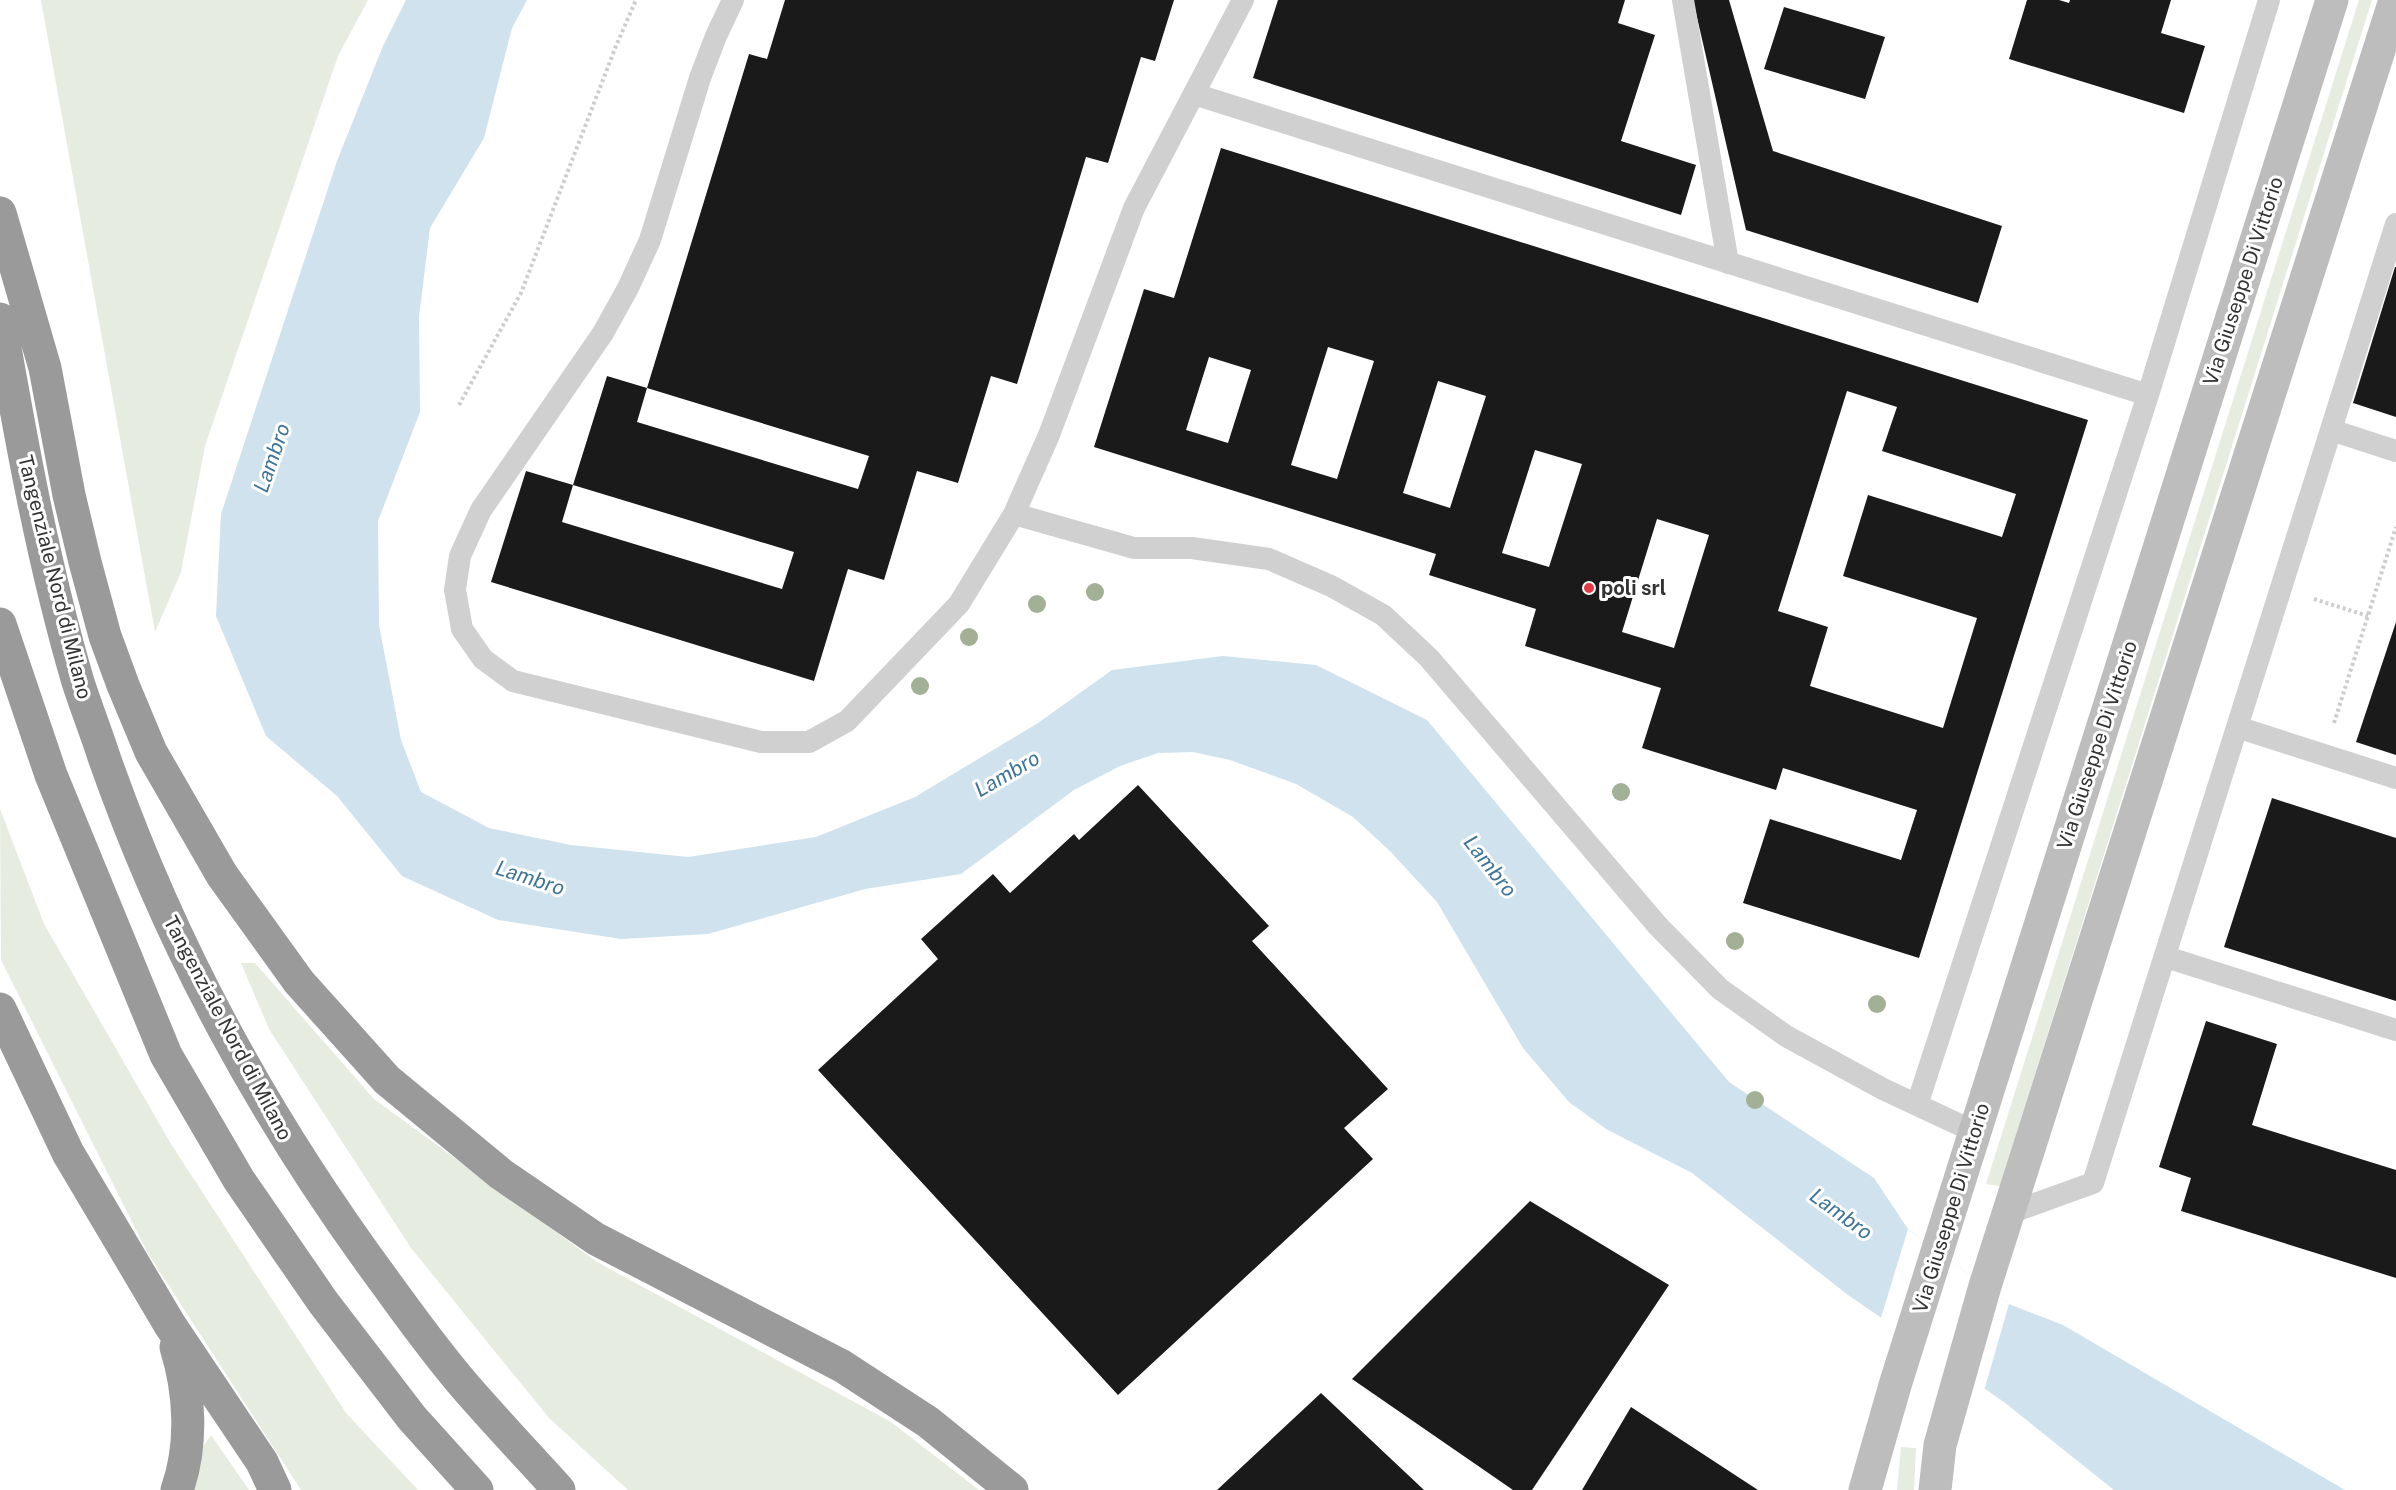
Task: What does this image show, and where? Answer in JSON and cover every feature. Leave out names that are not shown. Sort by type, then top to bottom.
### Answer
[{"type":"highway","points":[[0,213],[45,368],[69,495],[85,562],[105,636],[123,685],[151,752],[222,875],[299,982],[387,1080],[501,1174],[596,1239],[842,1366],[928,1422],[1012,1490]]},
{"type":"highway","name":"Tangenziale Nord di Milano","points":[[0,319],[16,414],[44,549],[78,682],[131,833],[188,960],[252,1082],[299,1159],[344,1226],[468,1390],[559,1490]]},
{"type":"highway","points":[[0,624],[51,775],[166,1054],[238,1180],[323,1302],[412,1418],[477,1490]]},
{"type":"highway","points":[[0,1009],[68,1153],[170,1325],[262,1462],[275,1490]]},
{"type":"highway","points":[[170,1325],[185,1375],[188,1420],[182,1477],[177,1490]]},
{"type":"street","name":"Via Giuseppe Di Vittorio","points":[[1865,1490],[1905,1355],[2332,0]]},
{"type":"street","points":[[1935,1490],[1940,1445],[2007,1214],[2396,0]]},
{"type":"lane","points":[[733,0],[700,78],[650,240],[628,288],[603,333],[481,510],[460,556],[455,590],[462,629],[483,659],[513,681],[762,742],[809,742],[847,721],[959,604],[1014,514],[1048,435],[1134,208],[1243,0]]},
{"type":"lane","points":[[1683,0],[1728,263]]},
{"type":"lane","points":[[1917,1105],[2148,395],[2269,0]]},
{"type":"lane","points":[[1194,94],[2148,395]]},
{"type":"lane","points":[[2007,1214],[2093,1183],[2396,224]]},
{"type":"lane","points":[[2331,430],[2396,451]]},
{"type":"lane","points":[[1014,514],[1134,548],[1192,548],[1269,559],[1331,586],[1383,615],[1429,657],[1659,926],[1720,988],[1786,1036],[1917,1105],[1975,1132]]},
{"type":"lane","points":[[2237,727],[2396,778]]},
{"type":"lane","points":[[2166,957],[2396,1030]]},
{"type":"path","points":[[459,405],[521,293],[636,0]]},
{"type":"path","points":[[2324,755],[2396,527]]},
{"type":"path","points":[[2282,588],[2368,616]]},
{"type":"shaded area","points":[[41,0],[368,0],[338,56],[205,446],[181,572],[155,632]]},
{"type":"shaded area","points":[[2359,0],[2372,0],[2000,1186],[1986,1184]]},
{"type":"shaded area","points":[[0,809],[44,924],[171,1144],[346,1413],[418,1490],[301,1490],[147,1252],[1,960]]},
{"type":"shaded area","points":[[241,963],[255,963],[374,1099],[597,1262],[891,1422],[979,1490],[628,1490],[549,1418],[411,1248],[269,1029]]},
{"type":"shaded area","points":[[211,1435],[249,1490],[191,1490],[198,1454]]},
{"type":"shaded area","points":[[1901,1447],[1916,1448],[1914,1490],[1897,1490]]},
{"type":"water","name":"Lambro","points":[[406,0],[527,0],[512,28],[484,138],[430,228],[419,317],[420,412],[378,521],[379,625],[401,740],[421,792],[489,828],[571,845],[688,857],[816,837],[915,797],[1038,723],[1112,670],[1223,656],[1316,665],[1427,720],[1729,1082],[1874,1178],[1908,1229],[2009,1304],[2063,1325],[2345,1490],[2114,1490],[2004,1402],[1848,1295],[1692,1173],[1606,1129],[1569,1102],[1523,1048],[1437,902],[1390,851],[1353,817],[1296,784],[1230,760],[1193,752],[1158,753],[1120,766],[1074,790],[961,874],[865,889],[708,934],[621,939],[498,920],[402,876],[337,796],[266,736],[216,616],[221,514],[337,161],[383,46]]},
{"type":"pier","points":[[1908,1229],[2009,1304],[1984,1391],[1880,1321]]},
{"type":"building","points":[[785,0],[1174,0],[1155,61],[1141,57],[1108,163],[1086,157],[1017,384],[991,376],[958,483],[917,471],[884,580],[848,569],[814,681],[491,582],[526,471],[573,485],[607,376],[647,388],[749,54],[767,59]],"holes":[[[647,388],[869,456],[858,489],[637,422]],[[573,485],[794,552],[782,589],[562,522]]]},
{"type":"building","points":[[1278,0],[1625,0],[1618,23],[1655,35],[1621,141],[1696,165],[1681,215],[1253,78]]},
{"type":"building","points":[[1693,0],[1729,0],[1773,151],[2002,226],[1978,303],[1746,230]]},
{"type":"building","points":[[2027,0],[2059,0],[2069,3],[2070,0],[2171,0],[2161,33],[2205,46],[2184,113],[2009,59]]},
{"type":"building","points":[[1784,7],[1885,37],[1865,99],[1764,69]]},
{"type":"building","points":[[1221,148],[2088,420],[1919,958],[1743,903],[1770,819],[1901,860],[1917,810],[1783,768],[1776,790],[1642,748],[1661,688],[1525,646],[1536,609],[1429,575],[1436,554],[1094,447],[1144,289],[1174,298]],"holes":[[[1328,347],[1374,361],[1337,479],[1291,465]],[[1209,357],[1251,370],[1228,443],[1186,430]],[[1438,381],[1486,396],[1450,508],[1403,493]],[[1847,391],[1897,407],[1882,451],[2016,494],[2002,537],[1868,495],[1843,576],[1977,618],[1943,728],[1810,686],[1828,627],[1778,611]],[[1535,450],[1582,464],[1549,567],[1502,553]],[[1657,519],[1709,535],[1674,648],[1622,632]]]},
{"type":"building","points":[[2396,267],[2396,417],[2353,403]]},
{"type":"building","points":[[2396,622],[2396,755],[2356,742]]},
{"type":"building","points":[[1138,785],[1269,926],[1252,941],[1388,1089],[1344,1128],[1373,1159],[1118,1395],[818,1070],[938,959],[921,939],[993,874],[1010,893],[1074,834],[1079,840]]},
{"type":"building","points":[[2272,798],[2396,838],[2396,1001],[2224,947]]},
{"type":"building","points":[[2206,1021],[2277,1044],[2252,1125],[2396,1170],[2396,1278],[2181,1211],[2191,1178],[2159,1167]]},
{"type":"building","points":[[1530,1201],[1669,1285],[1532,1490],[1513,1490],[1352,1379]]},
{"type":"building","points":[[1321,1393],[1424,1490],[1217,1490]]},
{"type":"building","points":[[1631,1407],[1758,1490],[1582,1490]]},
{"type":"place","name":"poli srl","points":[[1589,588]]}]
